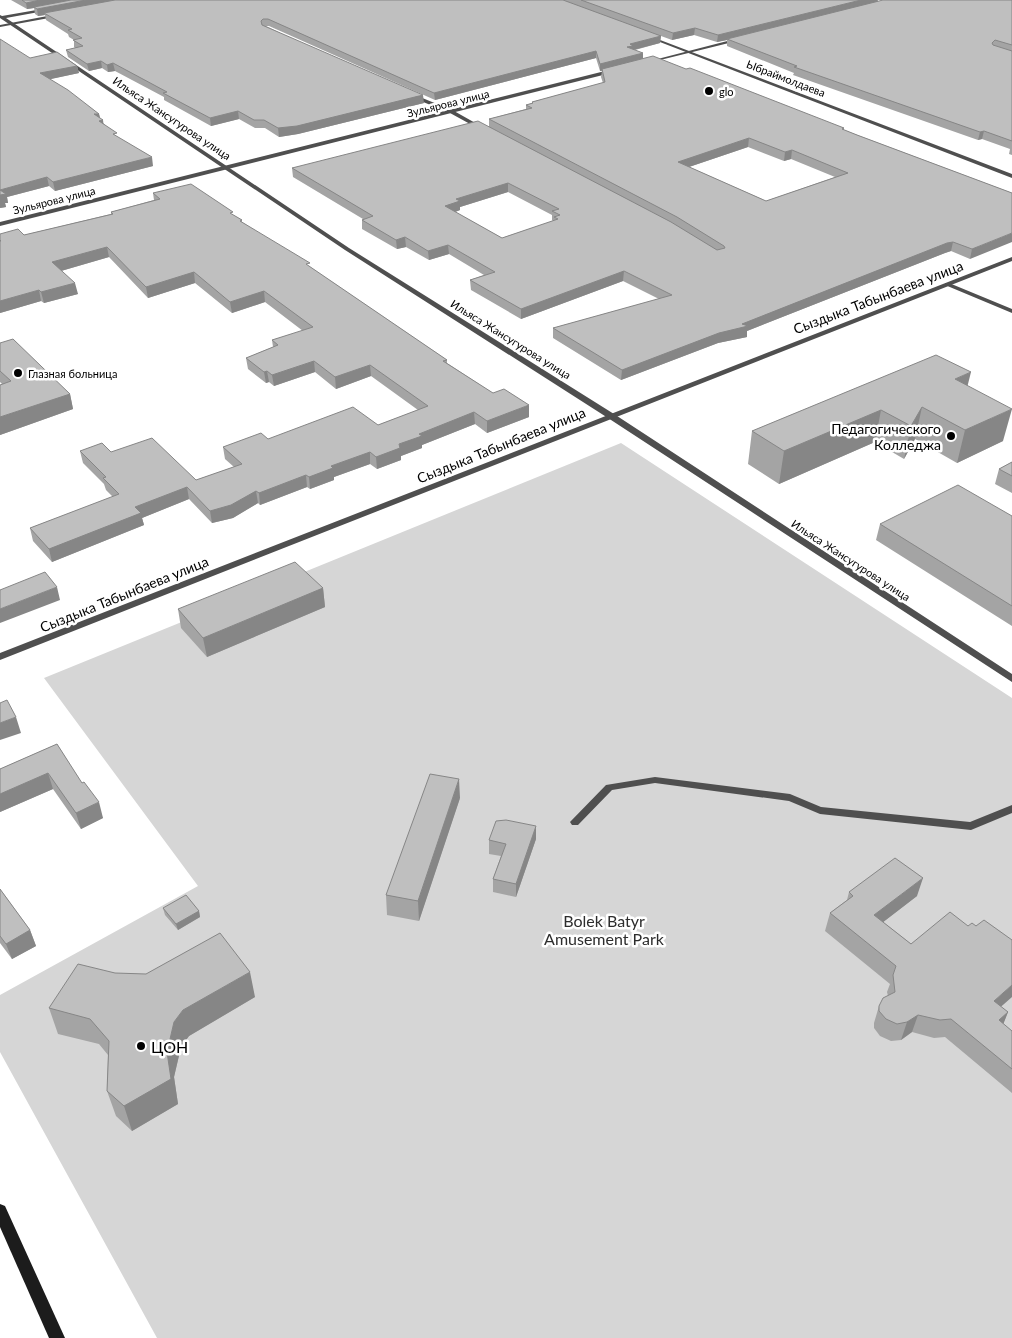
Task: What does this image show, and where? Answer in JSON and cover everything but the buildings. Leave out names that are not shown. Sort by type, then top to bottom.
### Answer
[{"type":"main road","points":[[0,1212],[58,1338]]},
{"type":"street","points":[[1,17],[52,8]]},
{"type":"street","points":[[0,26],[60,15]]},
{"type":"street","name":"Ильяса Жансугурова улица","points":[[1,17],[347,249],[611,416],[1012,679]]},
{"type":"street","name":"Ыбраймолдаева","points":[[644,34],[1012,176]]},
{"type":"street","points":[[641,64],[746,38]]},
{"type":"street","name":"Зульярова улица","points":[[0,224],[622,68]]},
{"type":"street","points":[[403,91],[452,112],[493,134]]},
{"type":"street","name":"Сыздыка Табынбаева улица","points":[[0,657],[1012,259]]},
{"type":"lane","points":[[947,284],[1012,310]]},
{"type":"lane","points":[[575,822],[609,787],[655,780],[790,798],[820,810],[971,826],[1012,809]]},
{"type":"green space","name":"Bolek Batyr Amusement Park","points":[[621,443],[1012,698],[1012,1338],[157,1338],[0,1052],[0,995],[198,886],[44,678]]},
{"type":"place","name":"glo","points":[[709,91]]},
{"type":"place","name":"Глазная больница","points":[[18,373]]},
{"type":"place","name":"Педагогического Колледжа","points":[[951,436]]},
{"type":"place","name":"ЦОН","points":[[141,1046]]}]
